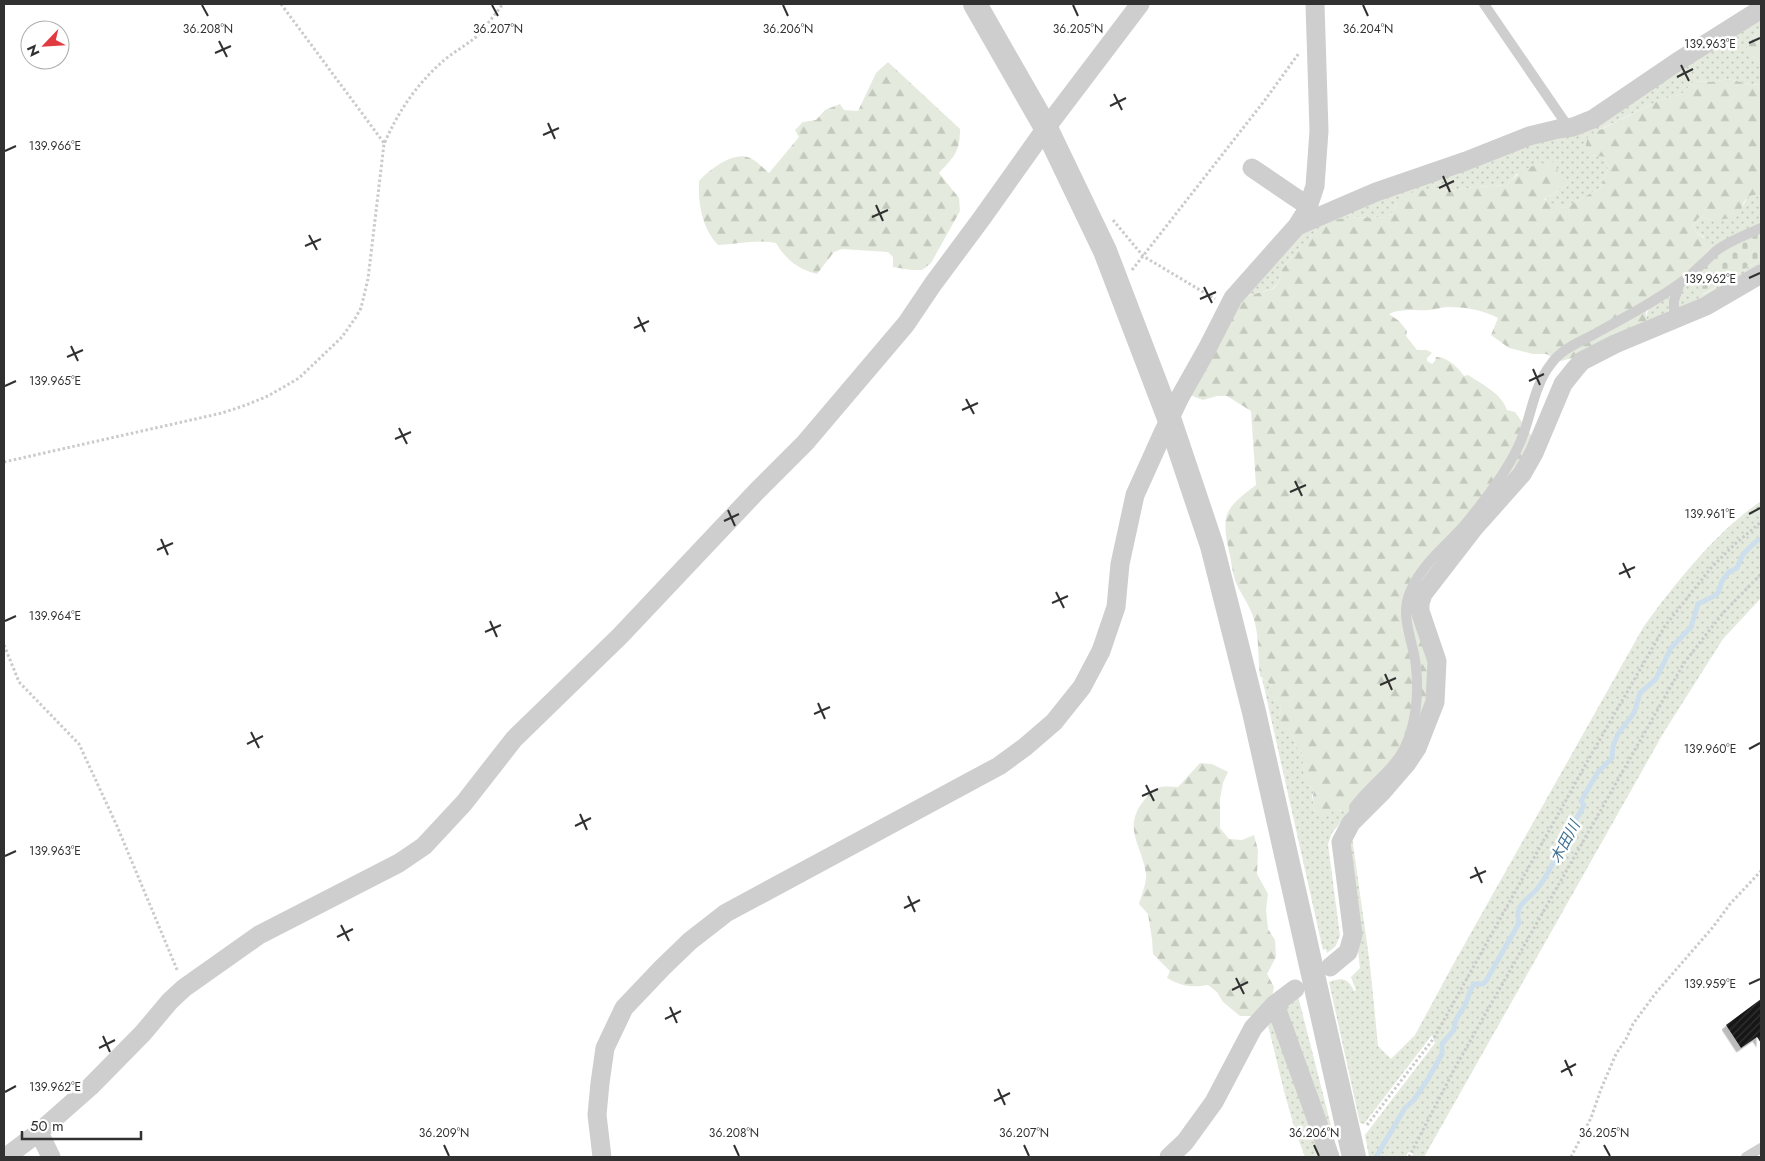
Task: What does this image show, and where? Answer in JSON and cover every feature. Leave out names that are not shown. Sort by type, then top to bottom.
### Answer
[{"type":"street","points":[[975,4],[1046,128],[1105,251],[1170,421],[1212,546],[1254,712],[1354,1157]]},
{"type":"street","points":[[6,1157],[39,1132],[90,1087],[143,1033],[170,1000],[184,988],[259,935],[399,863],[424,846],[464,803],[514,739],[620,636],[805,443],[906,324],[1046,128],[1140,4]]},
{"type":"street","points":[[602,1157],[597,1115],[605,1048],[624,1008],[662,968],[690,941],[726,913],[999,766],[1054,722],[1082,687],[1101,651],[1116,607],[1120,564],[1134,495],[1180,397],[1233,298],[1297,226],[1308,206],[1315,186],[1319,131],[1315,4]]},
{"type":"street","points":[[1297,226],[1376,192],[1466,161],[1529,136],[1558,128],[1569,128],[1583,124],[1610,109],[1677,62],[1761,12]]},
{"type":"street","points":[[1252,168],[1308,206]]},
{"type":"street","points":[[1330,968],[1348,952],[1353,935],[1340,842],[1355,818],[1382,792],[1408,762],[1417,748],[1434,702],[1437,661],[1420,611],[1423,594],[1474,528],[1522,474],[1534,453],[1563,384],[1582,361],[1615,344],[1706,306],[1761,274]]},
{"type":"street","points":[[1169,1157],[1186,1142],[1214,1102],[1253,1028],[1275,1004],[1295,989]]},
{"type":"street","points":[[1275,1004],[1330,1157]]},
{"type":"street","points":[[39,1132],[51,1157]]},
{"type":"lane","points":[[1484,4],[1569,128]]},
{"type":"lane","points":[[1355,818],[1354,807],[1368,790],[1391,769],[1404,749],[1412,728],[1417,698],[1416,666],[1405,614],[1409,594],[1430,562],[1491,491],[1512,460],[1523,435],[1540,383],[1550,364],[1558,354],[1568,347],[1664,294],[1724,246],[1741,236],[1761,228]]},
{"type":"lane","points":[[1674,320],[1674,302],[1680,283]]},
{"type":"lane","points":[[1746,1157],[1761,1148]]},
{"type":"path","points":[[282,4],[384,144]]},
{"type":"path","points":[[4,462],[222,413],[268,396],[299,378],[342,337],[361,308],[368,279],[384,144],[406,102],[443,61],[476,37],[503,4]]},
{"type":"path","points":[[1117,284],[1127,278],[1302,50],[1316,42]]},
{"type":"path","points":[[1090,221],[1105,215],[1109,216],[1143,256],[1229,307]]},
{"type":"path","points":[[1372,1120],[1434,1038],[1665,626],[1711,568],[1761,522]]},
{"type":"path","points":[[1409,1157],[1461,1057],[1684,662],[1723,613],[1761,574]]},
{"type":"path","points":[[4,645],[19,682],[79,744],[117,826],[184,988]]},
{"type":"path","points":[[1571,1157],[1592,1118],[1601,1089],[1616,1054],[1633,1024],[1730,904],[1761,871]]},
{"type":"green space","points":[[1756,17],[1761,21],[1761,28],[1752,38],[1747,48],[1760,65],[1761,85],[1728,79],[1712,82],[1694,81],[1682,94],[1660,100],[1601,129],[1591,155],[1605,157],[1608,169],[1600,188],[1565,208],[1544,201],[1568,185],[1517,174],[1507,185],[1473,187],[1451,191],[1436,188],[1397,203],[1392,213],[1387,217],[1351,217],[1316,231],[1294,253],[1282,270],[1279,282],[1272,289],[1239,298],[1300,230],[1557,132]]},
{"type":"green space","points":[[1761,28],[1761,70],[1747,49],[1752,38]]},
{"type":"green space","points":[[888,62],[960,129],[959,143],[955,154],[939,173],[959,198],[960,211],[931,263],[922,270],[911,270],[893,267],[893,257],[888,252],[842,249],[834,252],[817,274],[793,263],[776,243],[754,242],[718,245],[708,231],[702,215],[699,181],[722,162],[744,156],[753,159],[769,173],[799,137],[795,130],[803,122],[816,120],[825,110],[840,104],[844,110],[858,111],[876,73]]},
{"type":"green space","points":[[1728,79],[1761,85],[1761,201],[1757,195],[1748,197],[1741,211],[1734,217],[1714,221],[1702,217],[1698,218],[1693,226],[1696,232],[1711,243],[1711,248],[1676,286],[1651,302],[1646,312],[1646,321],[1587,354],[1561,361],[1546,354],[1533,354],[1509,348],[1491,335],[1498,318],[1480,311],[1448,307],[1431,310],[1403,310],[1389,314],[1399,321],[1407,331],[1406,336],[1417,350],[1427,350],[1432,353],[1427,358],[1427,361],[1432,364],[1436,357],[1444,358],[1456,366],[1464,376],[1468,375],[1496,394],[1507,410],[1515,412],[1531,435],[1534,445],[1440,575],[1421,579],[1420,620],[1436,705],[1349,812],[1337,810],[1325,817],[1319,816],[1314,806],[1314,790],[1304,780],[1302,752],[1296,746],[1293,736],[1279,724],[1281,708],[1272,695],[1272,686],[1260,676],[1255,623],[1236,582],[1227,542],[1227,514],[1237,501],[1256,485],[1251,411],[1227,396],[1217,396],[1203,400],[1190,395],[1239,298],[1273,289],[1279,282],[1282,270],[1294,253],[1316,231],[1334,220],[1351,217],[1387,217],[1392,213],[1397,203],[1413,192],[1436,188],[1451,191],[1473,187],[1507,185],[1528,168],[1554,162],[1562,181],[1568,185],[1544,200],[1565,208],[1600,188],[1608,169],[1605,157],[1591,155],[1585,149],[1588,136],[1660,100],[1682,94],[1694,81],[1712,82]]},
{"type":"green space","points":[[1754,194],[1761,201],[1761,225],[1709,251],[1704,237],[1696,232],[1693,226],[1698,218],[1702,217],[1714,221],[1742,207],[1748,197]]},
{"type":"green space","points":[[1761,232],[1761,259],[1702,295],[1694,278],[1722,250]]},
{"type":"green space","points":[[1761,259],[1761,266],[1733,284],[1677,308],[1684,286],[1694,278],[1703,295]]},
{"type":"green space","points":[[1673,292],[1668,313],[1646,321],[1651,306]]},
{"type":"green space","points":[[1761,501],[1761,598],[1723,639],[1664,732],[1424,1157],[1412,1157],[1413,1153],[1408,1152],[1406,1157],[1369,1157],[1365,1135],[1435,1043],[1432,1035],[1364,1124],[1360,1123],[1329,982],[1338,979],[1347,981],[1354,991],[1356,990],[1351,977],[1360,968],[1346,849],[1352,837],[1370,965],[1378,1046],[1391,1059],[1415,1035],[1644,626],[1683,575],[1712,543]]},
{"type":"green space","points":[[1262,678],[1272,686],[1273,697],[1281,708],[1279,715],[1293,736],[1296,746],[1302,752],[1305,778],[1314,790],[1312,796],[1315,812],[1337,810],[1349,812],[1332,833],[1328,844],[1340,936],[1335,947],[1327,953],[1326,949],[1323,950]]},
{"type":"green space","points":[[1200,763],[1212,764],[1228,772],[1223,783],[1220,799],[1220,828],[1229,839],[1242,840],[1254,835],[1258,850],[1257,874],[1268,894],[1266,910],[1268,929],[1275,940],[1276,957],[1267,974],[1274,987],[1272,997],[1252,1016],[1240,1016],[1223,1002],[1217,992],[1208,985],[1186,986],[1167,978],[1170,971],[1153,954],[1148,914],[1139,904],[1145,885],[1146,874],[1134,828],[1134,819],[1138,809],[1149,794],[1159,787],[1178,787]]},
{"type":"green space","points":[[1298,996],[1339,1157],[1285,1011],[1287,1005]]},
{"type":"green space","points":[[1273,1014],[1324,1157],[1305,1157],[1295,1130],[1267,1021]]},
{"type":"building","points":[[1761,999],[1761,1043],[1757,1037],[1741,1048],[1726,1025]]},
{"type":"waterway","name":"木田川","points":[[1376,1157],[1405,1108],[1414,1100],[1428,1079],[1442,1054],[1442,1044],[1454,1030],[1456,1019],[1466,1003],[1474,984],[1483,984],[1486,981],[1519,923],[1518,911],[1522,903],[1537,889],[1548,873],[1584,805],[1581,801],[1598,772],[1612,758],[1613,746],[1618,734],[1634,713],[1640,693],[1656,679],[1671,648],[1691,627],[1698,604],[1718,593],[1722,581],[1729,572],[1737,568],[1742,556],[1758,540],[1761,540]]}]
